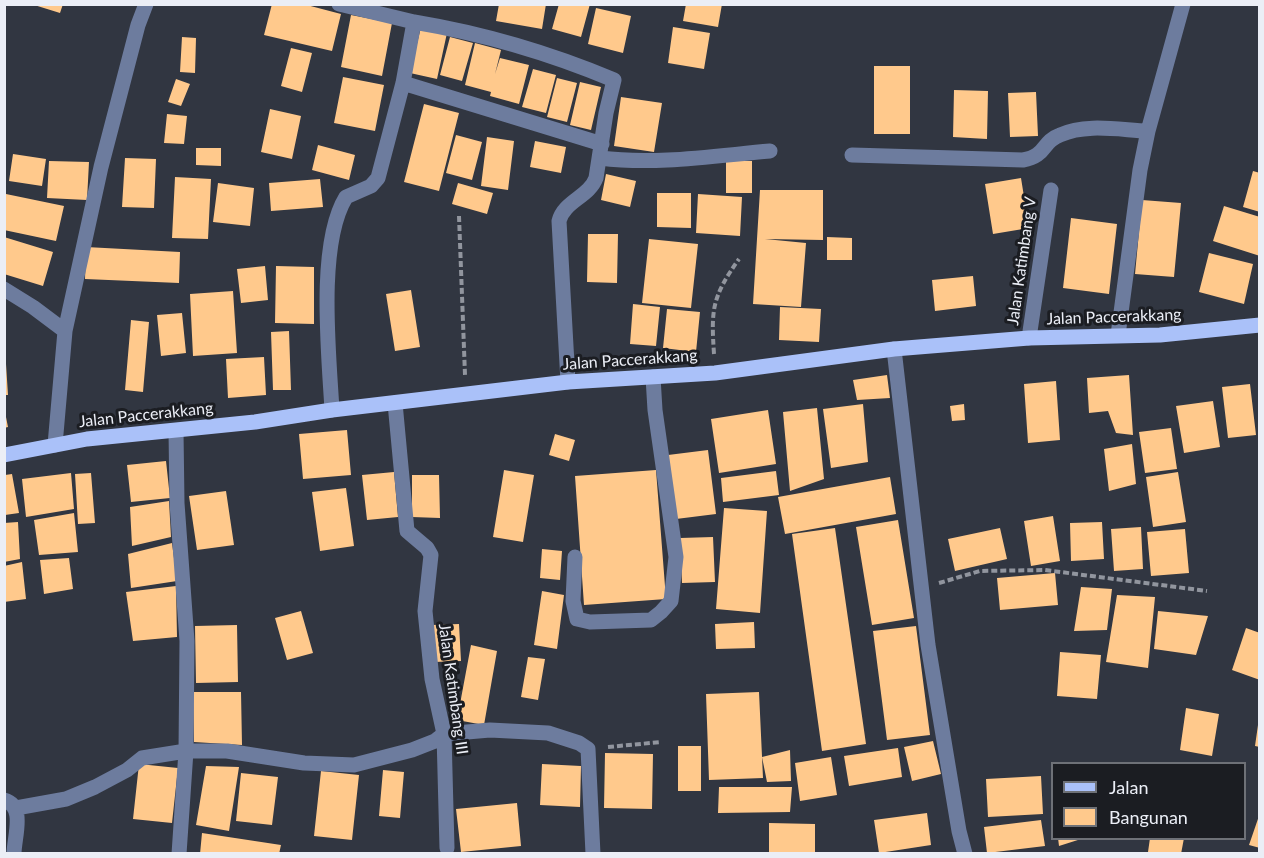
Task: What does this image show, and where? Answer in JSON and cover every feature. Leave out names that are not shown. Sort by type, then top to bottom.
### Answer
[{"type":"main road","name":"Jalan Paccerakkang","points":[[4,455],[118,435],[176,431],[568,382],[715,373],[894,349],[1029,338],[1160,335],[1260,325]]},
{"type":"street","points":[[55,445],[65,331],[101,167],[138,25],[146,4]]},
{"type":"street","points":[[339,4],[414,22],[452,28],[580,66],[614,80],[593,187],[565,209],[559,220],[568,382]]},
{"type":"street","points":[[1118,335],[1140,170],[1148,131],[1183,4]]},
{"type":"street","points":[[332,410],[327,301],[332,237],[346,197],[376,182],[403,83],[414,22]]},
{"type":"street","points":[[403,83],[628,161],[654,161],[770,151]]},
{"type":"street","points":[[852,155],[1023,160],[1035,158],[1048,142],[1069,131],[1087,129],[1148,131]]},
{"type":"street","name":"Jalan Katimbang V","points":[[1029,338],[1051,190]]},
{"type":"street","points":[[4,290],[33,307],[65,331]]},
{"type":"street","points":[[894,349],[928,645],[959,831],[965,854]]},
{"type":"street","points":[[575,557],[573,601],[577,619],[590,622],[651,620],[671,601],[676,557],[655,410],[653,377]]},
{"type":"street","name":"Jalan Katimbang III","points":[[395,403],[407,531],[427,548],[431,555],[425,611],[426,636],[432,679],[444,734],[447,848]]},
{"type":"street","points":[[176,431],[177,503],[187,641],[186,751],[179,854]]},
{"type":"street","points":[[14,854],[18,824],[10,804],[66,799],[95,787],[126,770],[142,758],[186,751],[227,751],[304,763],[346,765],[412,750],[435,741],[444,734],[508,730],[548,733],[579,743],[588,749],[593,854]]},
{"type":"path","points":[[459,216],[465,394]]},
{"type":"path","points":[[715,373],[711,320],[715,302],[726,278],[739,260]]},
{"type":"path","points":[[921,588],[980,571],[1045,570],[1207,591]]},
{"type":"path","points":[[588,749],[661,742]]},
{"type":"building","points":[[31,4],[63,4],[60,13]]},
{"type":"building","points":[[272,4],[303,4],[341,14],[332,51],[264,35]]},
{"type":"building","points":[[499,4],[546,4],[542,29],[496,21]]},
{"type":"building","points":[[559,4],[590,4],[581,37],[552,29]]},
{"type":"building","points":[[686,4],[722,4],[718,27],[683,21]]},
{"type":"building","points":[[596,8],[631,16],[623,53],[588,44]]},
{"type":"building","points":[[351,15],[392,23],[382,76],[341,67]]},
{"type":"building","points":[[421,27],[447,33],[437,79],[410,73]]},
{"type":"building","points":[[673,27],[710,33],[704,69],[668,63]]},
{"type":"building","points":[[182,37],[196,38],[195,73],[180,72]]},
{"type":"building","points":[[450,37],[473,43],[462,81],[440,75]]},
{"type":"building","points":[[475,43],[501,50],[495,74],[500,58],[529,65],[519,104],[490,96],[491,92],[465,85]]},
{"type":"building","points":[[291,48],[312,53],[302,92],[281,86]]},
{"type":"building","points":[[874,66],[910,66],[910,134],[874,134]]},
{"type":"building","points":[[533,69],[556,75],[546,113],[522,107]]},
{"type":"building","points":[[343,77],[384,85],[375,131],[334,123]]},
{"type":"building","points":[[557,78],[577,83],[567,122],[547,117]]},
{"type":"building","points":[[176,79],[190,84],[181,106],[168,102]]},
{"type":"building","points":[[580,82],[601,87],[591,130],[570,125]]},
{"type":"building","points":[[954,90],[988,91],[987,139],[953,137]]},
{"type":"building","points":[[1036,92],[1038,136],[1010,137],[1008,93]]},
{"type":"building","points":[[621,97],[662,103],[654,152],[614,146]]},
{"type":"building","points":[[424,104],[459,113],[439,191],[404,182]]},
{"type":"building","points":[[270,109],[301,116],[292,159],[261,152]]},
{"type":"building","points":[[167,114],[187,116],[184,144],[164,143]]},
{"type":"building","points":[[456,135],[482,142],[472,180],[446,173]]},
{"type":"building","points":[[487,137],[514,141],[508,190],[481,186]]},
{"type":"building","points":[[535,141],[566,147],[561,173],[530,167]]},
{"type":"building","points":[[318,145],[355,155],[349,180],[312,170]]},
{"type":"building","points":[[196,148],[221,148],[221,166],[196,165]]},
{"type":"building","points":[[13,154],[46,159],[42,186],[9,181]]},
{"type":"building","points":[[125,158],[156,159],[154,208],[122,207]]},
{"type":"building","points":[[49,161],[89,162],[87,200],[47,198]]},
{"type":"building","points":[[726,161],[752,161],[752,193],[726,193]]},
{"type":"building","points":[[1253,171],[1260,173],[1260,212],[1243,207]]},
{"type":"building","points":[[606,174],[636,181],[630,207],[601,200]]},
{"type":"building","points":[[175,177],[211,179],[208,239],[172,238]]},
{"type":"building","points":[[1021,178],[1029,228],[993,234],[985,184]]},
{"type":"building","points":[[320,179],[323,207],[271,211],[269,183]]},
{"type":"building","points":[[218,183],[254,188],[250,226],[213,222]]},
{"type":"building","points":[[458,183],[493,193],[487,214],[452,204]]},
{"type":"building","points":[[760,190],[823,190],[823,240],[765,239],[806,243],[801,307],[753,304]]},
{"type":"building","points":[[657,193],[691,193],[691,228],[657,227]]},
{"type":"building","points":[[6,194],[64,206],[56,241],[4,230]]},
{"type":"building","points":[[698,194],[742,197],[740,236],[696,233]]},
{"type":"building","points":[[1142,200],[1181,203],[1174,277],[1135,274]]},
{"type":"building","points":[[1224,206],[1260,217],[1260,256],[1213,241]]},
{"type":"building","points":[[1071,218],[1117,224],[1109,294],[1063,288]]},
{"type":"building","points":[[588,234],[618,234],[617,283],[587,282]]},
{"type":"building","points":[[4,237],[53,252],[43,286],[4,274]]},
{"type":"building","points":[[827,237],[852,238],[852,260],[827,260]]},
{"type":"building","points":[[649,239],[698,244],[691,308],[642,303]]},
{"type":"building","points":[[86,247],[180,252],[179,283],[85,279]]},
{"type":"building","points":[[1209,253],[1253,264],[1244,304],[1199,292]]},
{"type":"building","points":[[265,266],[268,300],[241,303],[237,269]]},
{"type":"building","points":[[276,266],[314,267],[314,324],[275,323]]},
{"type":"building","points":[[973,276],[976,306],[935,311],[932,280]]},
{"type":"building","points":[[411,290],[420,347],[395,351],[386,294]]},
{"type":"building","points":[[233,291],[237,353],[193,356],[190,294]]},
{"type":"building","points":[[633,304],[660,307],[656,346],[630,344]]},
{"type":"building","points":[[780,307],[821,309],[819,342],[779,340]]},
{"type":"building","points":[[667,309],[700,312],[696,352],[663,348]]},
{"type":"building","points":[[182,313],[186,353],[161,356],[157,315]]},
{"type":"building","points":[[131,320],[149,322],[143,392],[125,390]]},
{"type":"building","points":[[289,331],[291,390],[273,390],[271,332]]},
{"type":"building","points":[[264,357],[266,395],[228,398],[226,359]]},
{"type":"building","points":[[4,364],[6,364],[8,395],[4,395]]},
{"type":"building","points":[[887,375],[890,398],[857,400],[853,380]]},
{"type":"building","points":[[1129,375],[1133,435],[1116,433],[1108,411],[1089,413],[1087,378]]},
{"type":"building","points":[[1056,381],[1060,440],[1028,443],[1024,384]]},
{"type":"building","points":[[1250,384],[1256,435],[1228,438],[1222,387]]},
{"type":"building","points":[[1213,401],[1220,447],[1184,453],[1176,406]]},
{"type":"building","points":[[863,404],[868,462],[831,468],[823,409]]},
{"type":"building","points":[[964,404],[965,420],[952,421],[950,406]]},
{"type":"building","points":[[4,407],[8,427],[4,428]]},
{"type":"building","points":[[817,408],[824,479],[790,491],[783,412]]},
{"type":"building","points":[[768,410],[776,464],[719,473],[711,419]]},
{"type":"building","points":[[1171,428],[1177,469],[1145,473],[1139,432]]},
{"type":"building","points":[[347,430],[351,475],[303,479],[299,434]]},
{"type":"building","points":[[555,434],[575,440],[569,461],[549,455]]},
{"type":"building","points":[[1132,444],[1136,484],[1109,491],[1104,449]]},
{"type":"building","points":[[708,450],[716,514],[676,519],[668,455]]},
{"type":"building","points":[[166,461],[170,498],[131,502],[127,465]]},
{"type":"building","points":[[504,470],[534,475],[523,542],[493,537]]},
{"type":"building","points":[[656,470],[666,599],[584,605],[575,476]]},
{"type":"building","points":[[776,471],[779,495],[723,502],[721,478]]},
{"type":"building","points":[[394,472],[398,517],[367,520],[362,475]]},
{"type":"building","points":[[1178,472],[1186,522],[1153,527],[1146,477]]},
{"type":"building","points":[[71,473],[74,509],[26,517],[22,479]]},
{"type":"building","points":[[91,473],[95,523],[78,524],[75,474]]},
{"type":"building","points":[[12,474],[19,513],[5,515],[5,475]]},
{"type":"building","points":[[412,475],[439,475],[440,518],[412,517]]},
{"type":"building","points":[[890,477],[896,514],[785,534],[778,497]]},
{"type":"building","points":[[346,488],[354,546],[320,551],[312,492]]},
{"type":"building","points":[[226,491],[234,545],[197,550],[189,496]]},
{"type":"building","points":[[169,501],[171,537],[132,546],[130,507]]},
{"type":"building","points":[[724,508],[767,511],[760,613],[716,609]]},
{"type":"building","points":[[74,513],[78,552],[39,555],[34,520]]},
{"type":"building","points":[[1053,516],[1060,561],[1031,566],[1024,521]]},
{"type":"building","points":[[898,520],[914,618],[872,625],[856,527]]},
{"type":"building","points":[[18,522],[20,559],[4,562],[4,523]]},
{"type":"building","points":[[1102,522],[1104,559],[1071,561],[1070,523]]},
{"type":"building","points":[[1141,527],[1143,569],[1114,571],[1111,529]]},
{"type":"building","points":[[835,528],[866,744],[822,751],[792,534]]},
{"type":"building","points":[[1000,528],[1007,559],[955,571],[948,539]]},
{"type":"building","points":[[1185,529],[1189,573],[1151,576],[1147,532]]},
{"type":"building","points":[[713,537],[715,582],[682,583],[680,538]]},
{"type":"building","points":[[172,543],[177,581],[131,588],[128,554]]},
{"type":"building","points":[[542,549],[562,551],[560,580],[540,578]]},
{"type":"building","points":[[69,558],[73,589],[44,594],[40,560]]},
{"type":"building","points":[[22,562],[26,599],[4,602],[4,566]]},
{"type":"building","points":[[1055,573],[1058,605],[1000,610],[997,578]]},
{"type":"building","points":[[176,586],[177,637],[133,641],[126,592]]},
{"type":"building","points":[[1081,587],[1112,589],[1107,630],[1074,631]]},
{"type":"building","points":[[542,591],[564,595],[557,649],[534,645]]},
{"type":"building","points":[[1117,595],[1155,597],[1148,668],[1106,662]]},
{"type":"building","points":[[301,611],[313,653],[287,660],[275,618]]},
{"type":"building","points":[[1158,611],[1208,616],[1196,655],[1154,649]]},
{"type":"building","points":[[754,622],[755,648],[716,649],[715,624]]},
{"type":"building","points":[[459,624],[461,661],[434,662],[432,625]]},
{"type":"building","points":[[237,625],[238,682],[196,683],[195,626]]},
{"type":"building","points":[[916,626],[930,735],[887,740],[873,631]]},
{"type":"building","points":[[1246,628],[1260,633],[1260,680],[1232,670]]},
{"type":"building","points":[[471,645],[497,651],[484,725],[457,720]]},
{"type":"building","points":[[1060,652],[1101,655],[1097,699],[1057,696]]},
{"type":"building","points":[[528,657],[545,659],[538,700],[521,697]]},
{"type":"building","points":[[193,692],[241,692],[242,745],[194,742]]},
{"type":"building","points":[[759,692],[763,778],[709,780],[706,694]]},
{"type":"building","points":[[1186,708],[1219,714],[1212,756],[1180,750]]},
{"type":"building","points":[[1258,725],[1260,725],[1260,747],[1255,746]]},
{"type":"building","points":[[933,741],[941,774],[912,781],[904,747]]},
{"type":"building","points":[[678,746],[701,746],[701,791],[678,791]]},
{"type":"building","points":[[898,748],[902,777],[849,786],[844,756]]},
{"type":"building","points":[[790,750],[791,781],[767,782],[762,757]]},
{"type":"building","points":[[605,753],[653,754],[652,809],[604,808]]},
{"type":"building","points":[[831,757],[837,795],[800,801],[795,763]]},
{"type":"building","points":[[139,764],[178,768],[172,823],[133,819]]},
{"type":"building","points":[[542,764],[581,766],[580,807],[540,805]]},
{"type":"building","points":[[206,766],[239,767],[229,831],[196,825]]},
{"type":"building","points":[[383,770],[404,772],[400,818],[379,816]]},
{"type":"building","points":[[321,771],[359,775],[352,840],[314,836]]},
{"type":"building","points":[[241,773],[278,777],[272,825],[236,821]]},
{"type":"building","points":[[1041,776],[1043,814],[988,817],[986,779]]},
{"type":"building","points":[[719,787],[792,787],[790,812],[718,813]]},
{"type":"building","points":[[517,803],[521,846],[461,852],[456,809]]},
{"type":"building","points":[[927,813],[931,845],[879,853],[874,820]]},
{"type":"building","points":[[1260,813],[1260,848],[1249,845]]},
{"type":"building","points":[[1041,820],[1045,846],[987,853],[984,827]]},
{"type":"building","points":[[769,823],[815,824],[815,854],[769,854]]},
{"type":"building","points":[[202,833],[281,845],[279,854],[200,854]]},
{"type":"building","points":[[1058,840],[1078,840],[1059,846]]},
{"type":"building","points":[[1150,840],[1184,840],[1181,854],[1148,852]]}]
